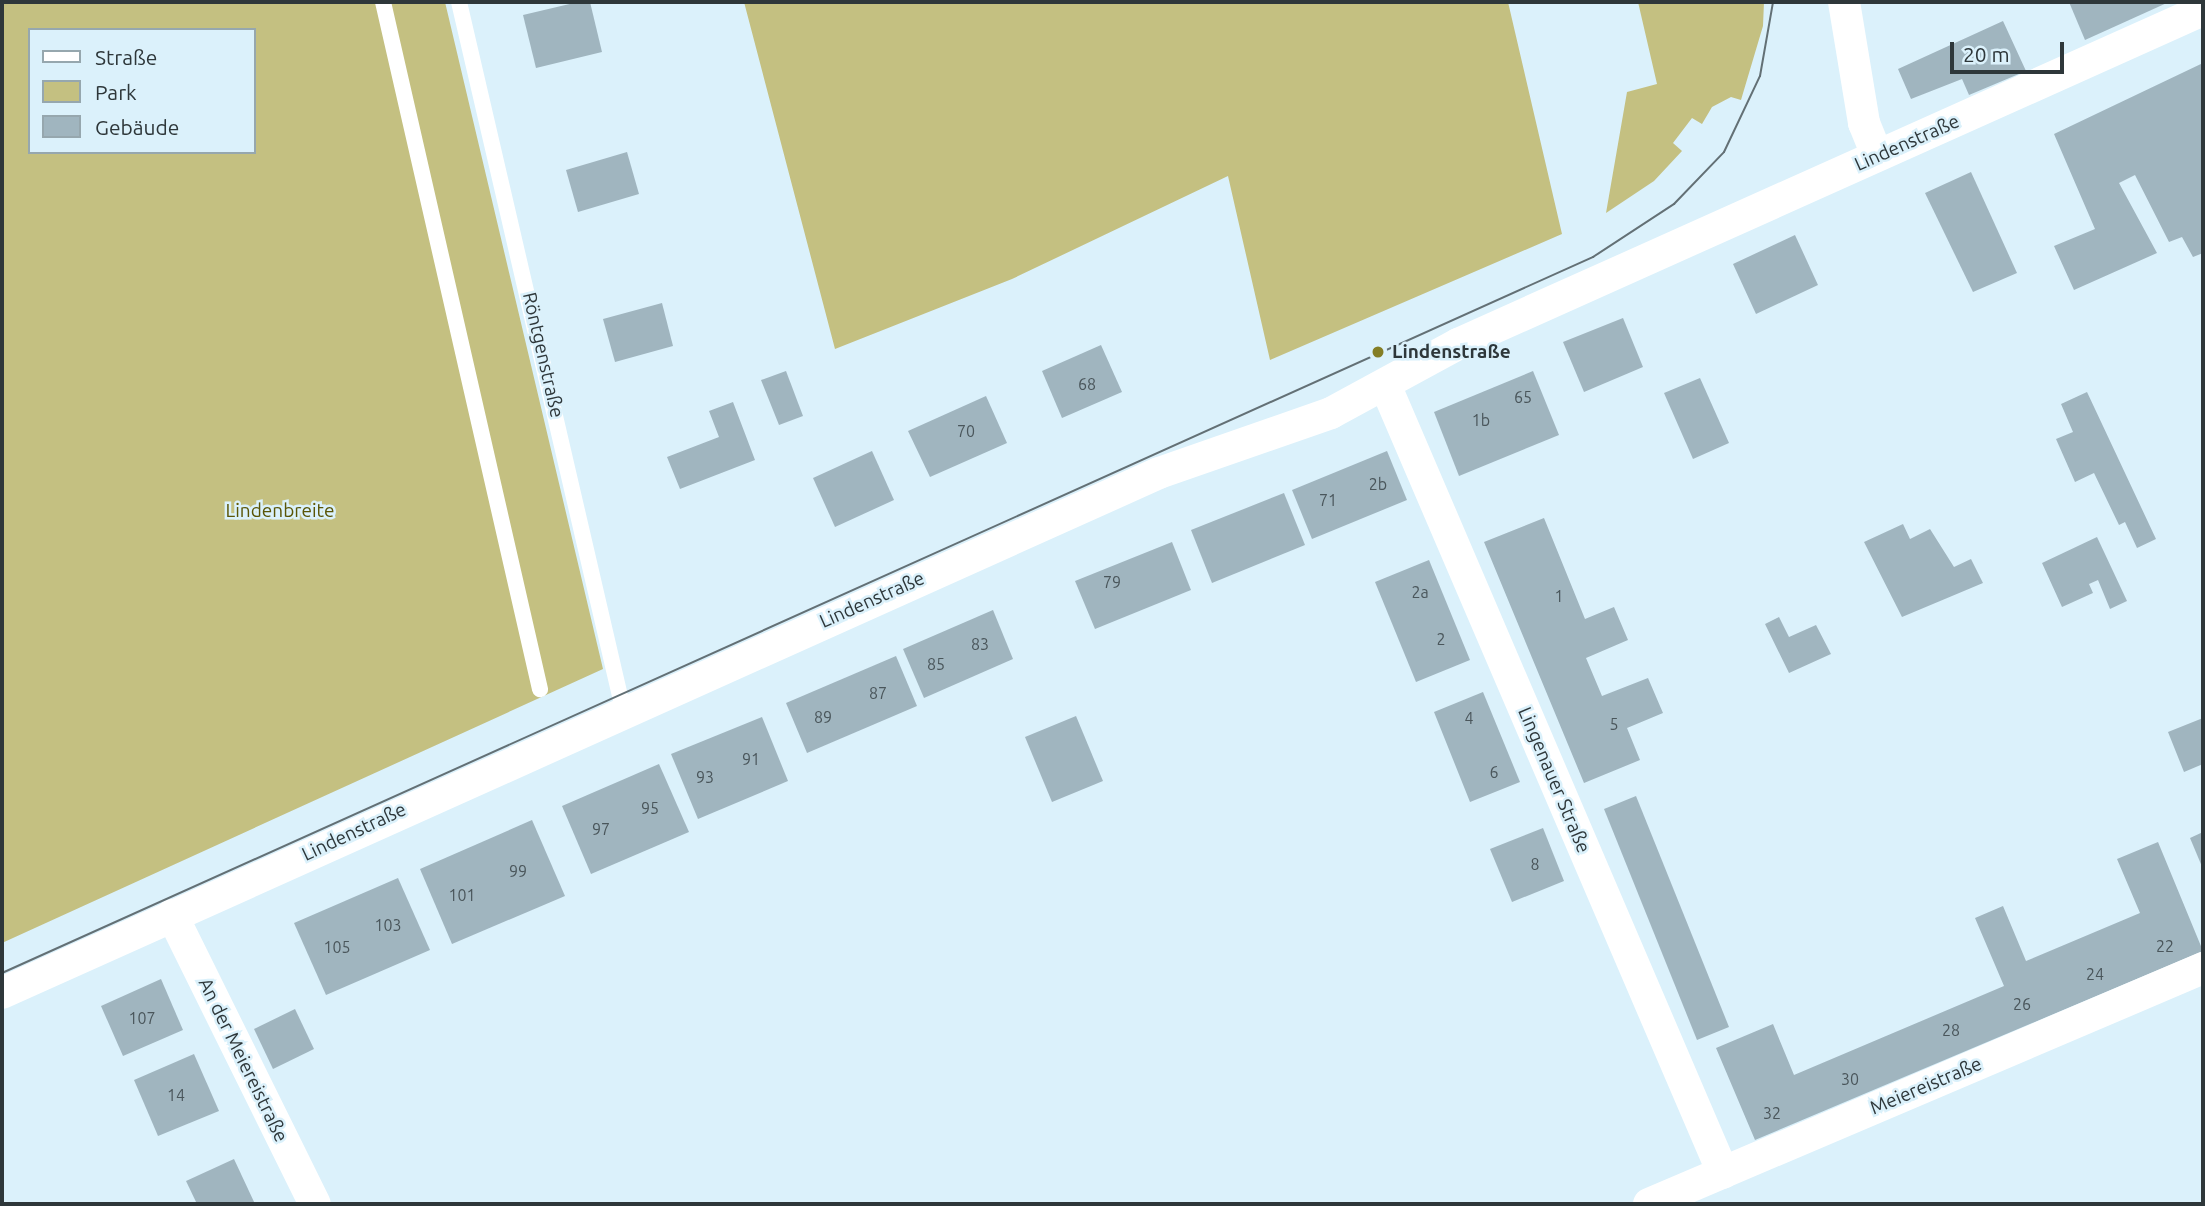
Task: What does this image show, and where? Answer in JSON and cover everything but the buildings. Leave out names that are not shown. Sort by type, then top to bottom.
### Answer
[{"type":"street","points":[[1844,2],[1864,123],[1877,156]]},
{"type":"street","name":"Lindenstraße","points":[[2,993],[623,709],[1159,473],[1287,432],[1386,387],[1458,344],[2203,10]]},
{"type":"street","name":"Lingenauer Straße","points":[[1386,387],[1723,1173]]},
{"type":"street","name":"An der Meiereistraße","points":[[172,915],[315,1204]]},
{"type":"street","name":"Meiereistraße","points":[[1649,1204],[2203,968]]},
{"type":"lane","points":[[383,2],[540,689]]},
{"type":"lane","name":"Röntgenstraße","points":[[459,2],[623,709]]},
{"type":"green space","name":"Lindenbreite","points":[[2,2],[445,2],[603,669],[2,943]]},
{"type":"green space","points":[[744,2],[1508,2],[1562,234],[1270,360],[1228,176],[1012,279],[835,349]]},
{"type":"green space","points":[[1638,2],[1764,2],[1763,26],[1741,100],[1731,97],[1712,107],[1702,124],[1692,118],[1673,143],[1682,151],[1654,181],[1606,213],[1627,92],[1657,84]]},
{"type":"tram line","points":[[2,973],[1593,257],[1674,204],[1724,152],[1760,76],[1773,2]]},
{"type":"place","name":"Lindenstraße","points":[[1378,352]]}]
